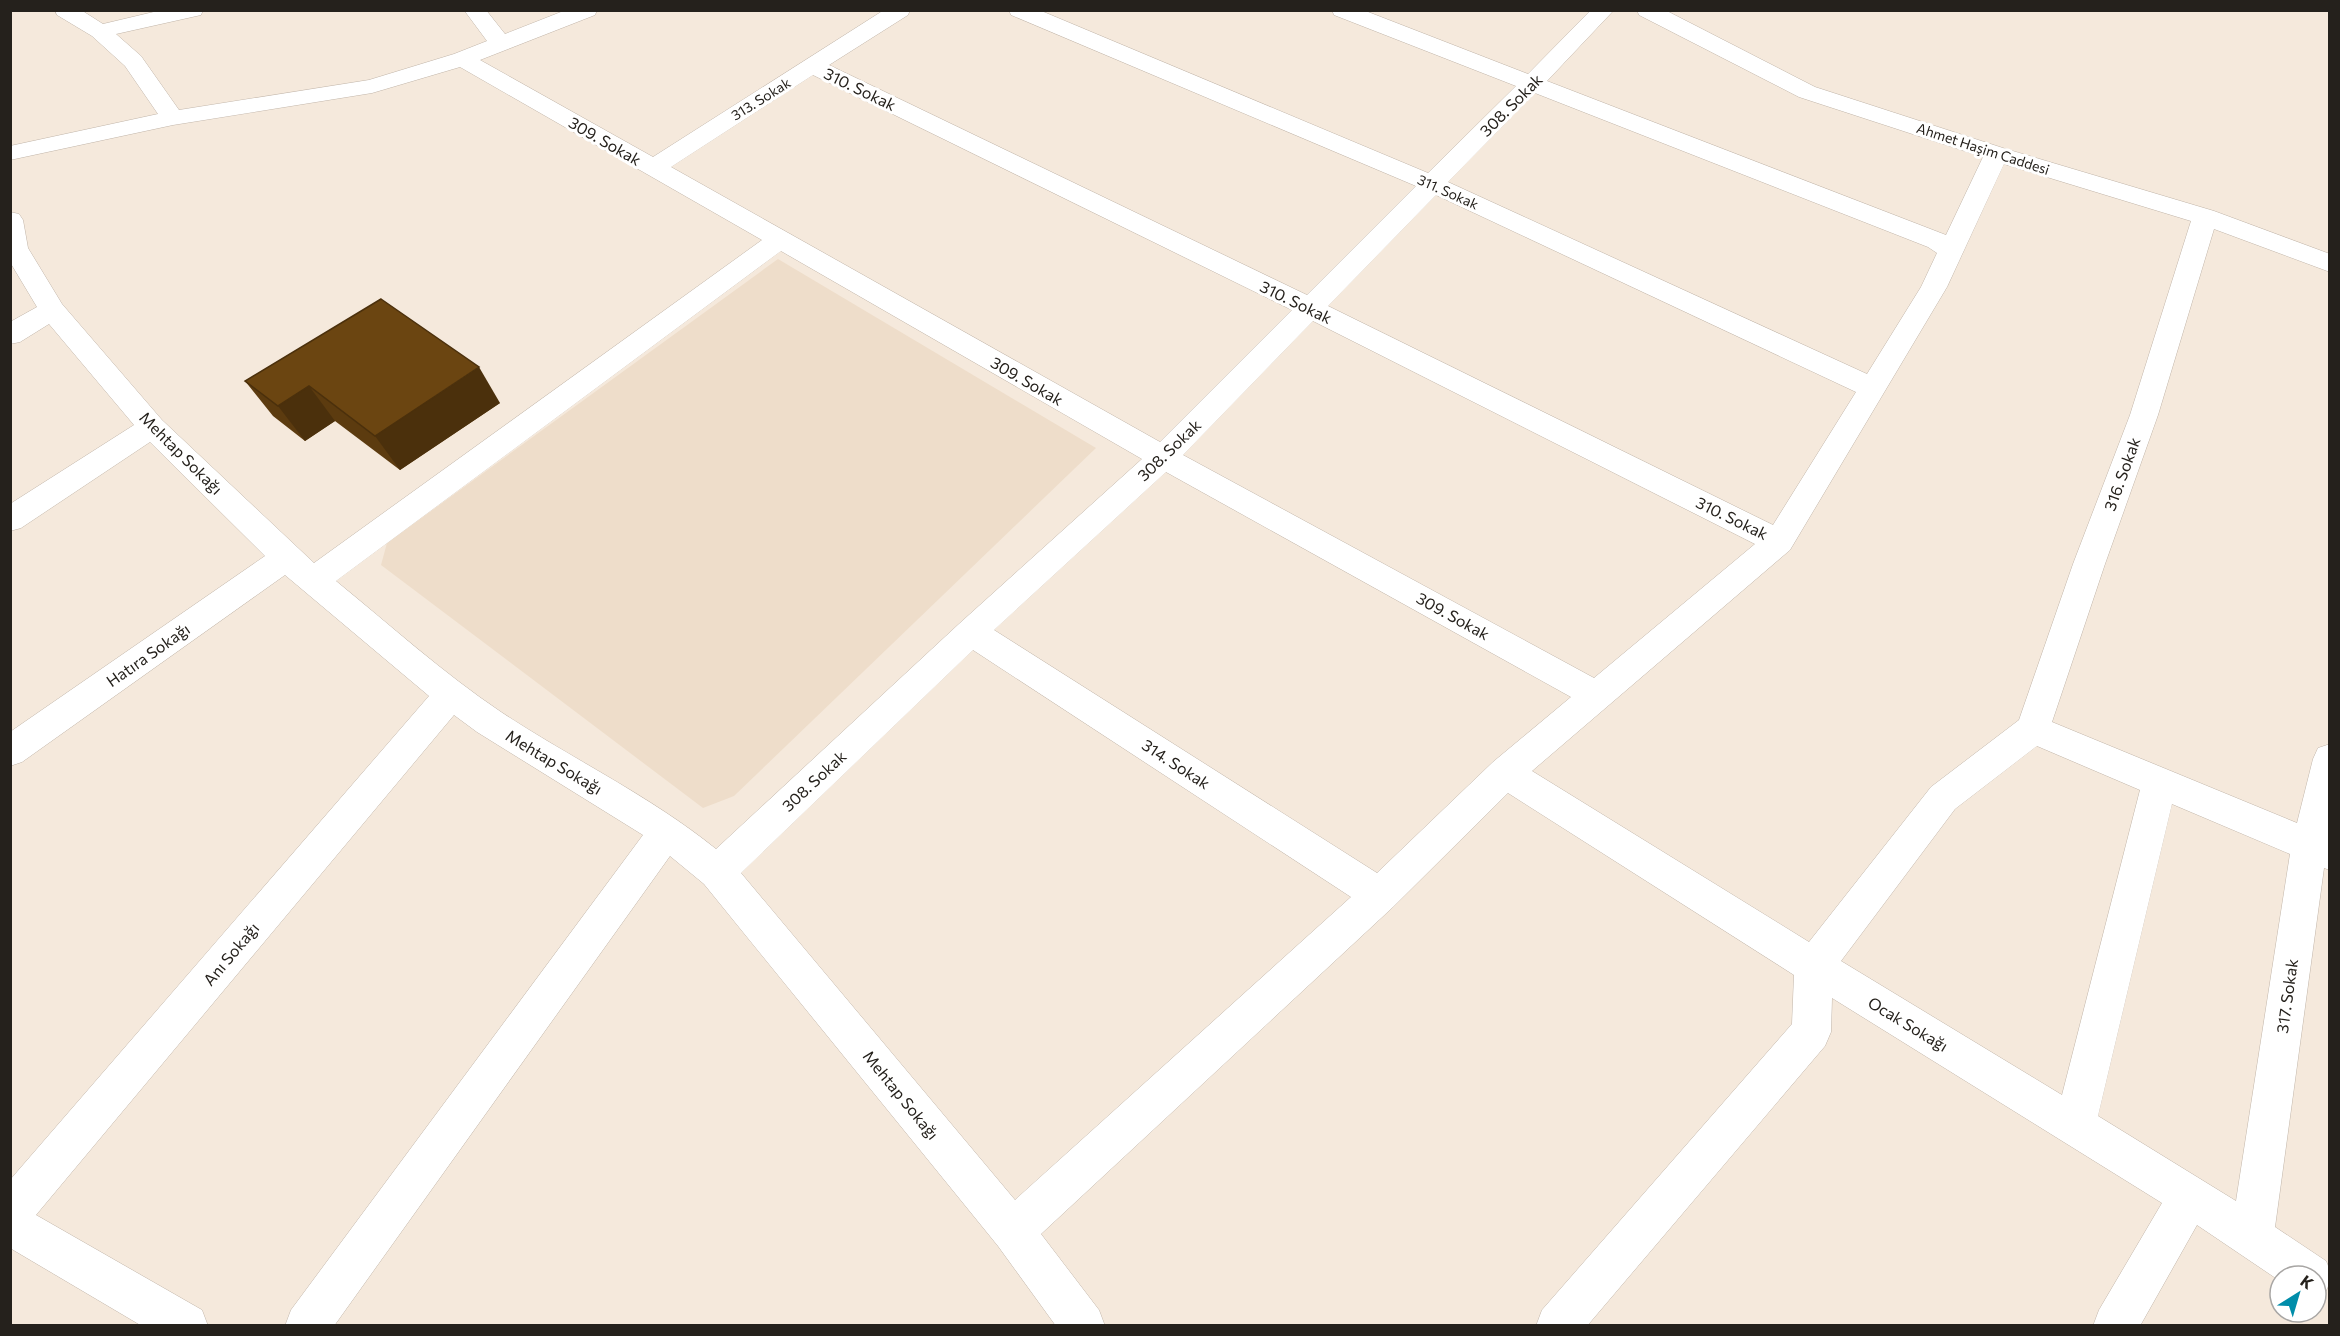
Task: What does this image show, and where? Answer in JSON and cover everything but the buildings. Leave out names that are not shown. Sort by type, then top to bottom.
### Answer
[{"type":"street","points":[[65,10],[100,31],[133,61],[173,118]]},
{"type":"street","points":[[100,31],[193,10]]},
{"type":"street","points":[[474,10],[502,45]]},
{"type":"street","points":[[10,153],[173,118],[372,86],[502,45],[587,10]]},
{"type":"street","name":"313. Sokak","points":[[653,168],[900,10]]},
{"type":"street","name":"311. Sokak","points":[[1019,10],[1432,184],[1871,387]]},
{"type":"street","points":[[1342,10],[1926,237],[1951,250]]},
{"type":"street","name":"308. Sokak","points":[[717,872],[971,632],[1163,458],[1604,10]]},
{"type":"street","name":"Ahmet Haşim Caddesi","points":[[1647,10],[1807,92],[1997,154],[2205,217],[2330,264]]},
{"type":"street","name":"309. Sokak","points":[[462,59],[1163,458],[1596,695]]},
{"type":"street","name":"310. Sokak","points":[[812,66],[1310,308],[1779,542]]},
{"type":"street","points":[[1013,1231],[1380,895],[1505,773],[1779,542],[1871,387],[1934,287],[1997,154]]},
{"type":"street","name":"316. Sokak","points":[[2033,729],[2089,564],[2144,415],[2205,217]]},
{"type":"street","name":"Mehtap Sokağı","points":[[10,220],[15,248],[52,310],[152,427],[286,558],[451,694],[489,722],[667,831],[717,872],[1013,1231],[1083,1326]]},
{"type":"street","points":[[313,581],[779,240]]},
{"type":"street","points":[[10,335],[52,310]]},
{"type":"street","points":[[10,520],[152,427]]},
{"type":"street","name":"Hatıra Sokağı","points":[[10,751],[286,558]]},
{"type":"street","name":"314. Sokak","points":[[971,632],[1380,895]]},
{"type":"street","name":"Anı Sokağı","points":[[10,1213],[451,694]]},
{"type":"street","points":[[1558,1326],[1811,1032],[1814,966],[1943,798],[2033,729],[2319,849]]},
{"type":"street","name":"317. Sokak","points":[[2252,1235],[2319,849],[2330,759]]},
{"type":"street","name":"Ocak Sokağı","points":[[1505,773],[1814,966],[2190,1196],[2294,1264]]},
{"type":"street","points":[[2075,1126],[2160,782]]},
{"type":"street","points":[[307,1326],[667,831]]},
{"type":"street","points":[[2115,1326],[2190,1196]]},
{"type":"street","points":[[10,1223],[78,1265],[186,1326]]},
{"type":"shaded area","points":[[778,259],[1096,448],[734,796],[703,808],[381,565],[387,543]]}]
